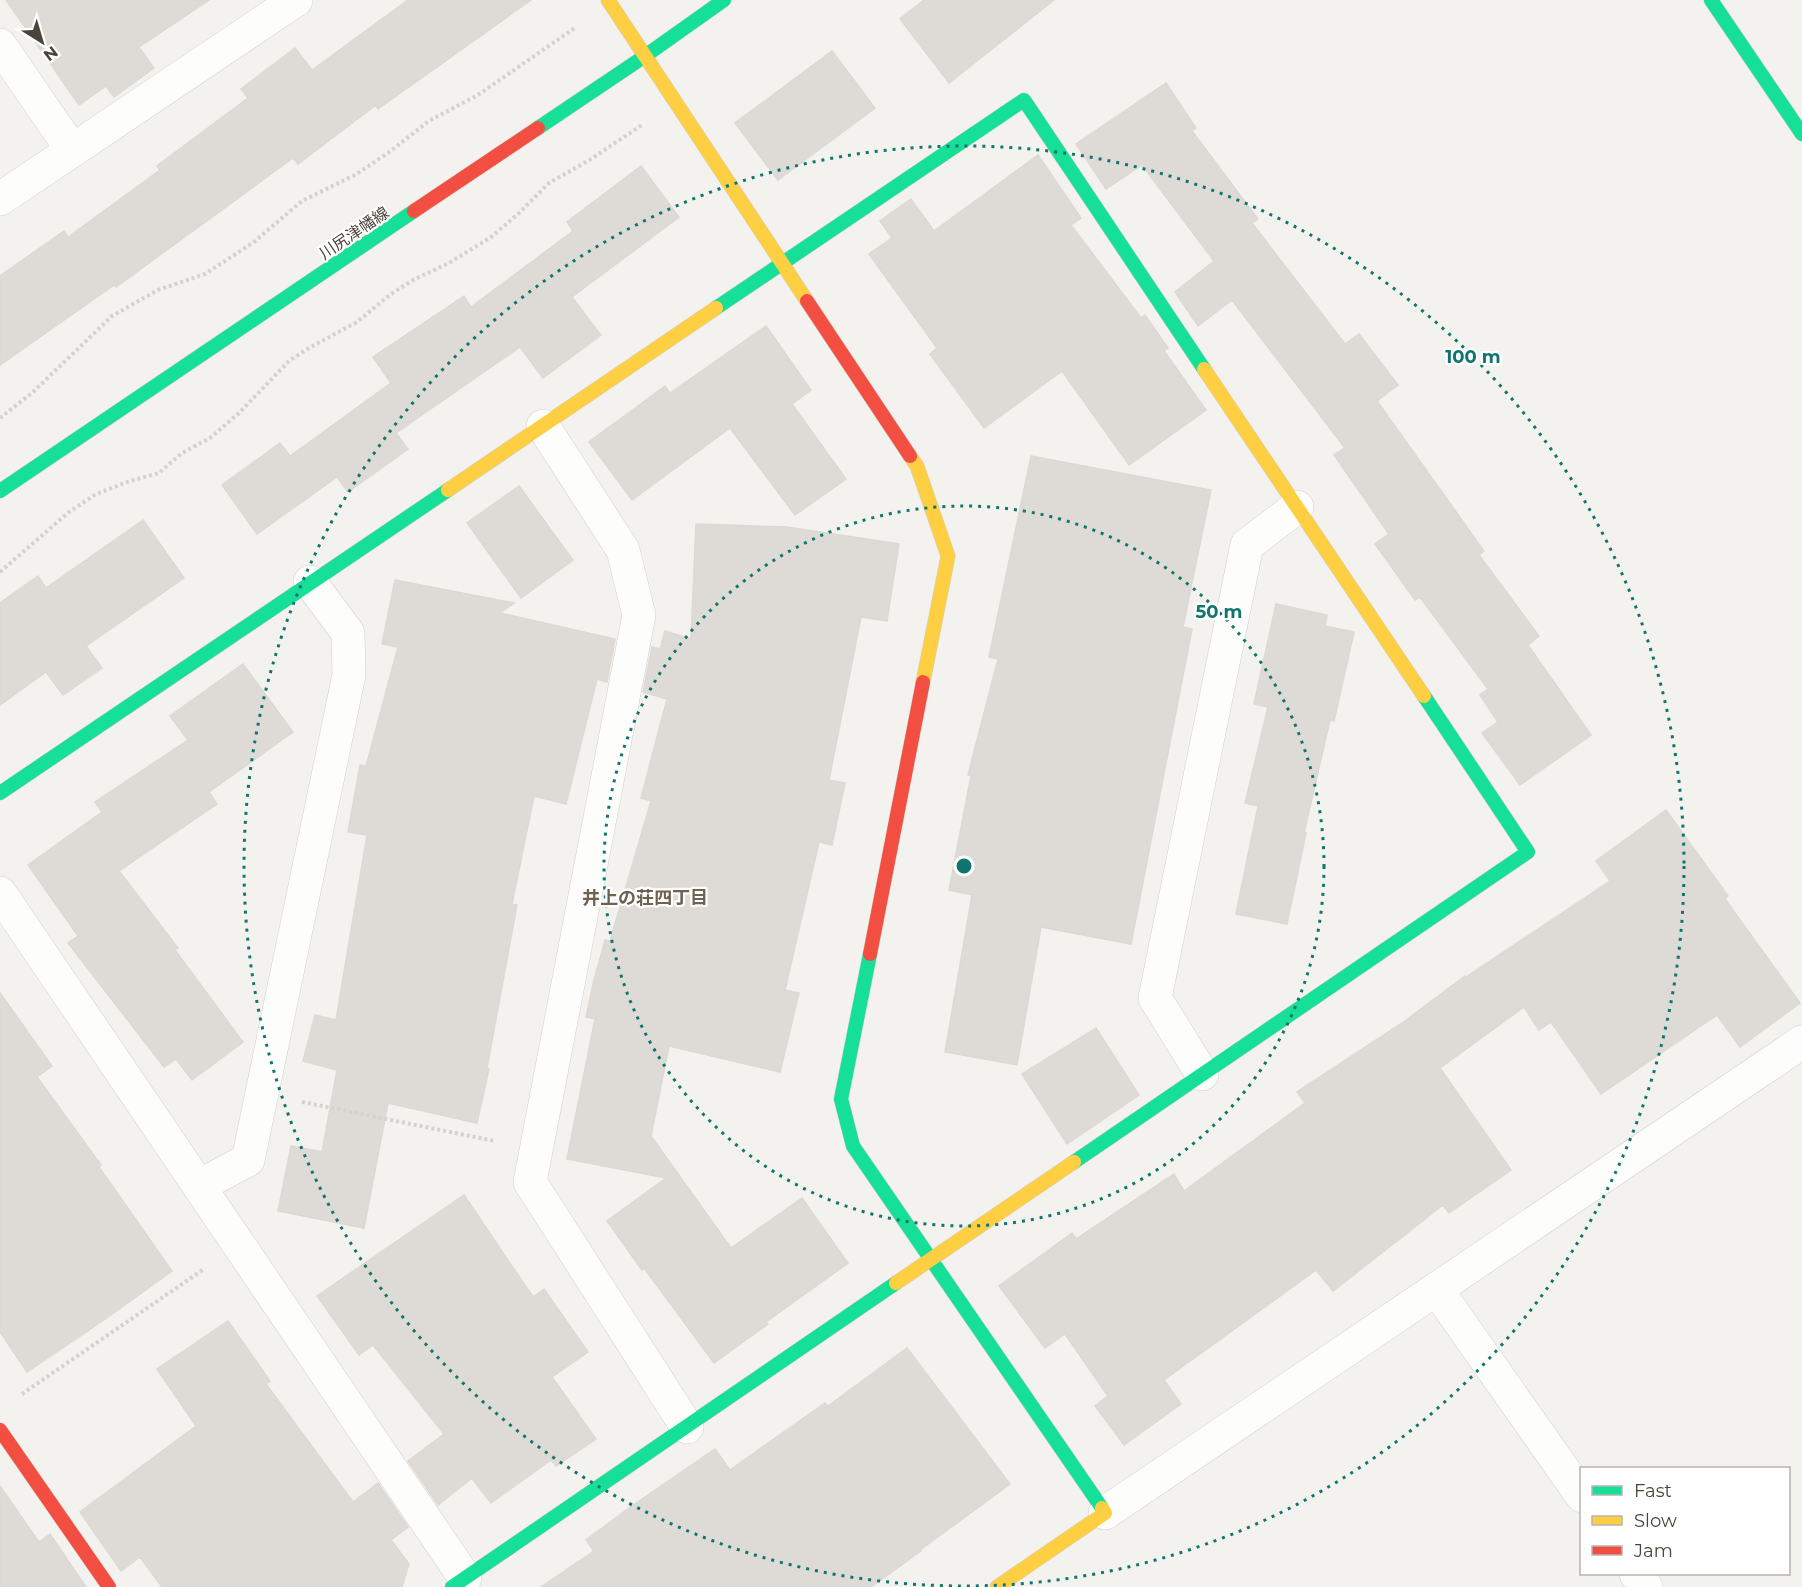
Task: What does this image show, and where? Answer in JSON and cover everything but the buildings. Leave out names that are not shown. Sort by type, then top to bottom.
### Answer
[{"type":"street","name":"川尻津幡線","points":[[0,491],[645,57],[724,0]]},
{"type":"street","points":[[1712,0],[1802,134]]},
{"type":"street","points":[[609,2],[917,466],[948,556],[841,1099],[853,1146],[1105,1514]]},
{"type":"street","points":[[0,200],[287,3]]},
{"type":"street","points":[[0,45],[72,150]]},
{"type":"street","points":[[0,793],[1024,100],[1528,852],[459,1582],[239,1245],[0,893]]},
{"type":"street","points":[[543,426],[623,550],[639,615],[530,1182],[687,1427]]},
{"type":"street","points":[[1202,1074],[1155,998],[1246,545],[1297,507]]},
{"type":"street","points":[[199,1186],[248,1160],[349,675],[348,633],[310,582]]},
{"type":"street","points":[[998,1587],[1802,1042]]},
{"type":"street","points":[[1437,1290],[1580,1495]]},
{"type":"street","points":[[0,1430],[109,1587]]},
{"type":"street","points":[[1637,1575],[1646,1587]]},
{"type":"path","points":[[0,418],[32,393],[112,316],[158,290],[205,274],[254,242],[302,201],[355,175],[429,121],[478,95],[609,2]]},
{"type":"path","points":[[0,572],[69,512],[96,494],[159,473],[182,453],[210,438],[239,414],[289,361],[357,322],[391,294],[413,280],[449,263],[490,237],[518,214],[549,183],[591,159],[675,102]]},
{"type":"path","points":[[262,1094],[537,1149]]},
{"type":"path","points":[[19,1396],[239,1245]]},
{"type":"traffic: fast","points":[[538,128],[724,0]]},
{"type":"traffic: fast","points":[[1711,0],[1802,134]]},
{"type":"traffic: fast","points":[[716,308],[1024,100],[1204,369]]},
{"type":"traffic: fast","points":[[0,491],[414,211]]},
{"type":"traffic: fast","points":[[0,793],[448,490]]},
{"type":"traffic: fast","points":[[1074,1162],[1528,852],[1424,696]]},
{"type":"traffic: fast","points":[[870,954],[841,1099],[853,1146],[1102,1508]]},
{"type":"traffic: fast","points":[[452,1587],[896,1283]]},
{"type":"traffic: slow","points":[[608,0],[807,301]]},
{"type":"traffic: slow","points":[[448,490],[716,308]]},
{"type":"traffic: slow","points":[[1204,369],[1424,696]]},
{"type":"traffic: slow","points":[[910,456],[917,466],[948,556],[923,682]]},
{"type":"traffic: slow","points":[[896,1283],[1074,1162]]},
{"type":"traffic: slow","points":[[997,1587],[1105,1513],[1102,1508]]},
{"type":"traffic: jam","points":[[414,211],[538,128]]},
{"type":"traffic: jam","points":[[807,301],[910,456]]},
{"type":"traffic: jam","points":[[870,954],[923,682]]},
{"type":"traffic: jam","points":[[0,1430],[109,1587]]},
{"type":"district","name":"井上の荘四丁目","points":[[645,898]]}]
